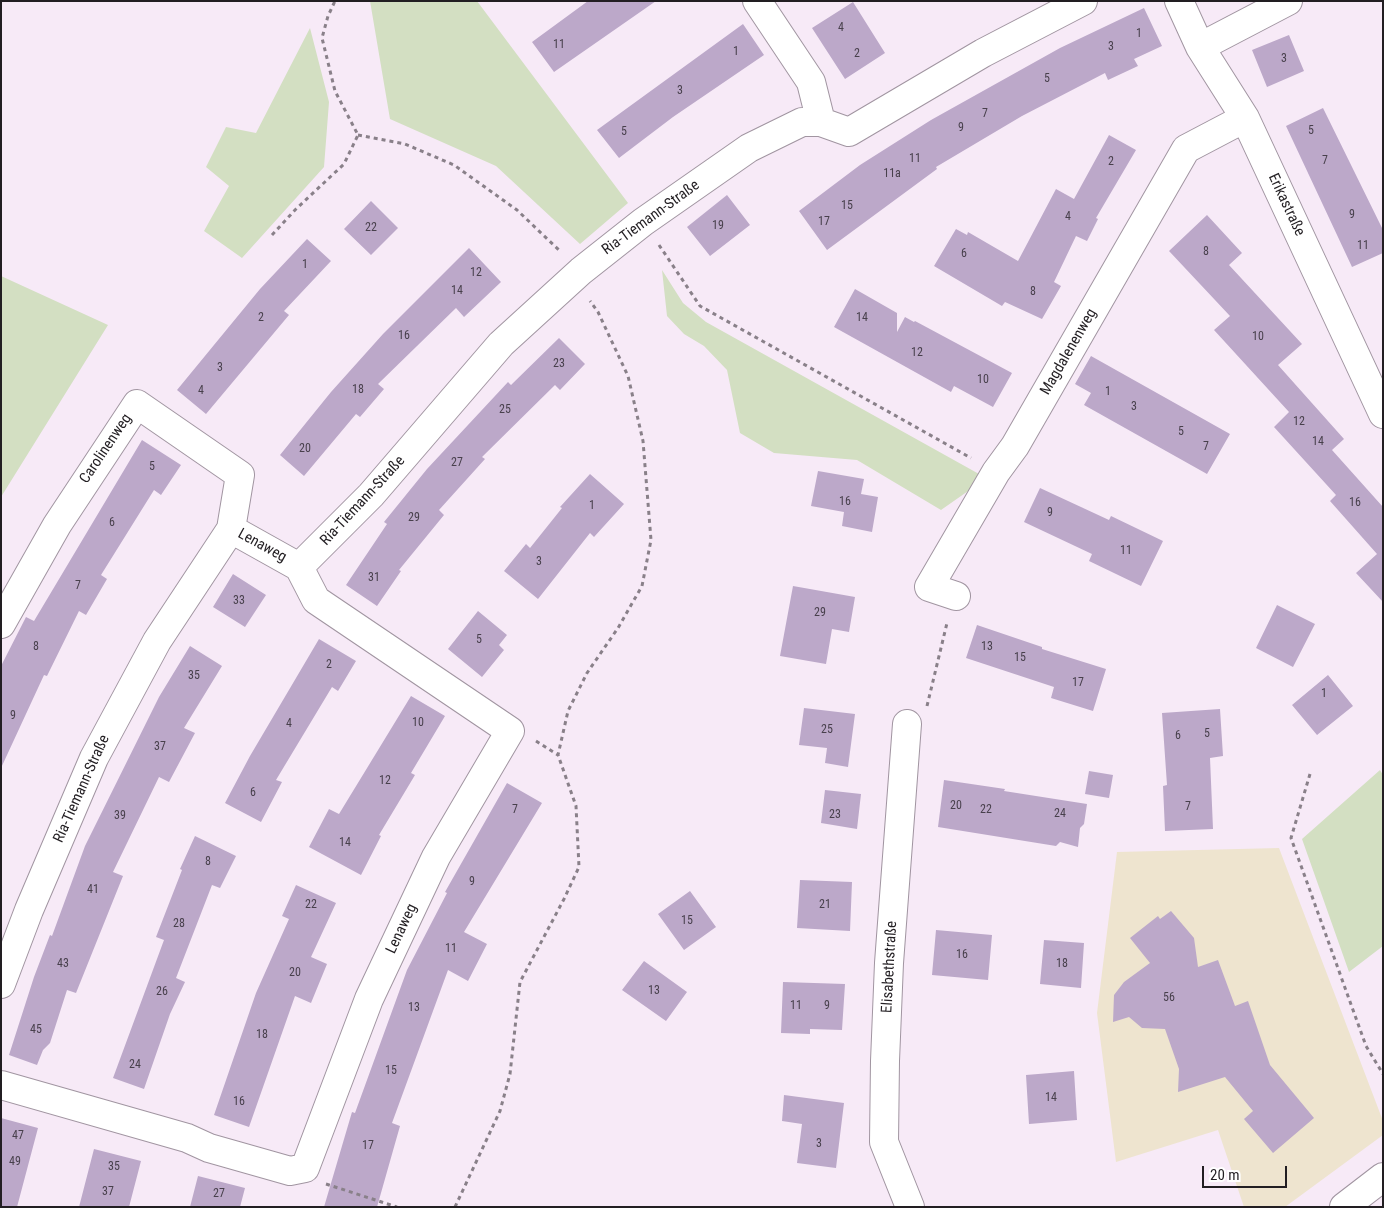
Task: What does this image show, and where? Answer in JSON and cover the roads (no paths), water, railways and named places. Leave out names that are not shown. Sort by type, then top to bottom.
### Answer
[{"type":"street","points":[[757,1],[811,82],[821,122]]},
{"type":"street","name":"Ria-Tiemann-Straße","points":[[299,567],[371,495],[501,344],[578,274],[643,222],[749,148],[802,122],[821,122],[849,132],[984,53],[1083,1]]},
{"type":"street","name":"Erikastraße","points":[[1179,1],[1200,47],[1245,118],[1383,414]]},
{"type":"street","points":[[1200,47],[1288,1]]},
{"type":"street","name":"Magdalenenweg","points":[[956,596],[930,587],[996,472],[1015,446],[1186,149],[1245,118]]},
{"type":"street","name":"Carolinenweg","points":[[1,624],[57,525],[136,404],[240,475],[232,528]]},
{"type":"street","name":"Ria-Tiemann-Straße","points":[[1,984],[29,910],[94,758],[157,641],[232,528]]},
{"type":"street","name":"Lenaweg","points":[[1,1085],[187,1138],[209,1148],[290,1171],[305,1168],[369,998],[436,856],[510,731],[316,600],[299,567],[232,528]]},
{"type":"street","name":"Elisabethstraße","points":[[907,724],[890,963],[885,1061],[884,1142],[910,1207]]},
{"type":"street","points":[[1344,1207],[1383,1178]]}]
